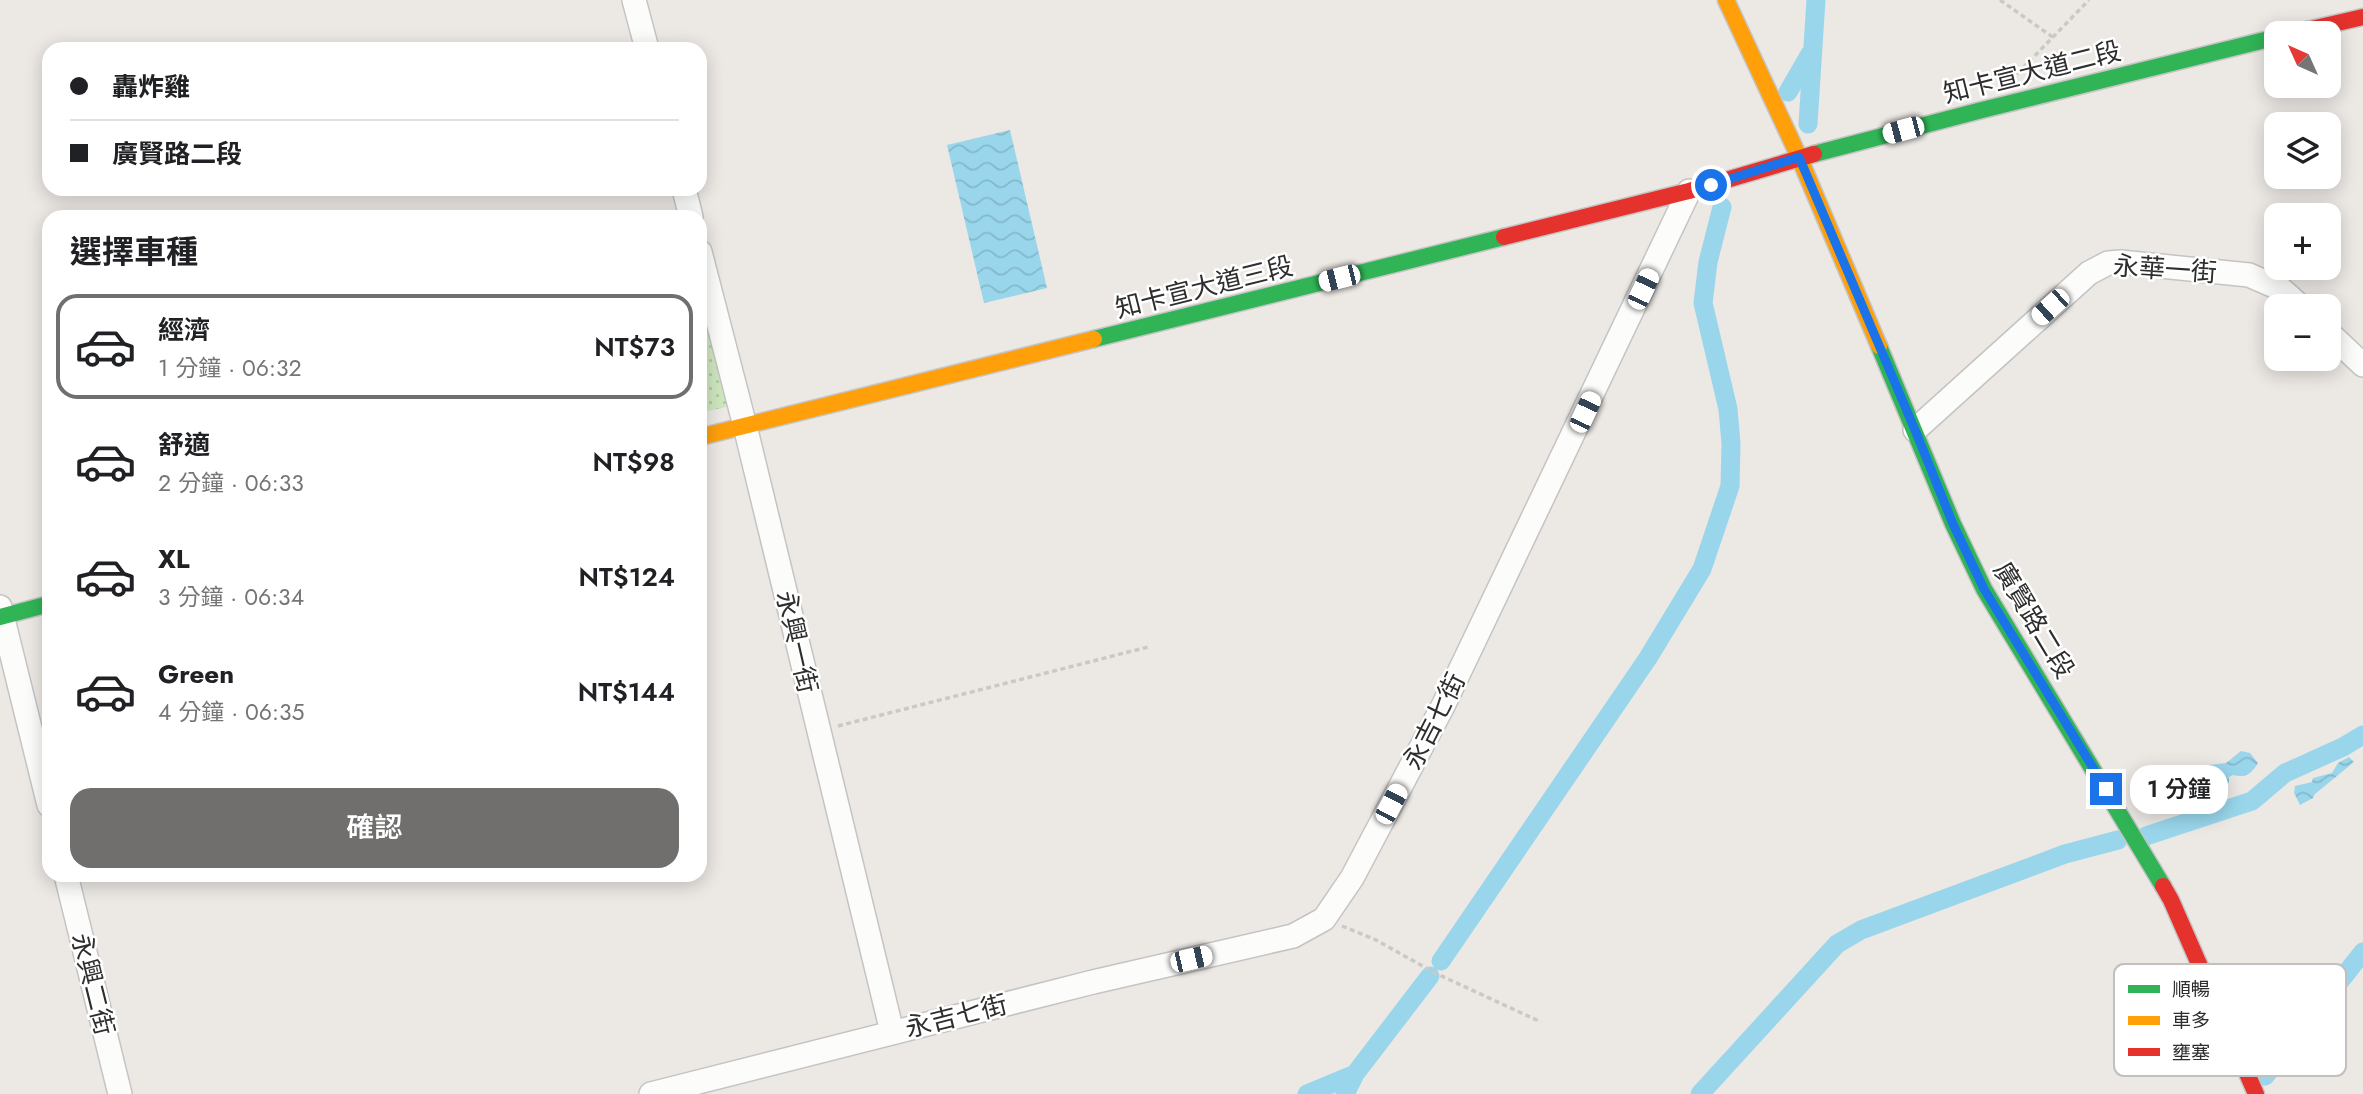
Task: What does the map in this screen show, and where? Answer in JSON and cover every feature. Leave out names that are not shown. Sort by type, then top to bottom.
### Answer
[{"type":"street","points":[[634,0],[645,42]]},
{"type":"street","name":"廣賢路二段","points":[[1726,0],[1799,157],[1953,524],[1984,589],[2171,900],[2199,964]]},
{"type":"street","points":[[2342,21],[2363,16]]},
{"type":"street","name":"知卡宣大道二段","points":[[1799,157],[1980,109],[2264,40]]},
{"type":"street","name":"知卡宣大道三段","points":[[707,435],[1689,191],[1799,157]]},
{"type":"street","name":"永吉七街","points":[[650,1094],[892,1032],[1293,936],[1324,919],[1352,878],[1443,706],[1689,191]]},
{"type":"street","name":"永華一街","points":[[1915,430],[2089,272],[2108,263],[2249,275],[2287,294]]},
{"type":"street","name":"永興一街","points":[[707,279],[892,1032]]},
{"type":"street","points":[[2341,344],[2363,365]]},
{"type":"street","points":[[42,605],[1,614],[42,777]]},
{"type":"street","name":"永興二街","points":[[68,882],[120,1094]]},
{"type":"street","name":"廣賢路二段","points":[[2248,1076],[2256,1094]]},
{"type":"path","points":[[2000,0],[2054,38]]},
{"type":"path","points":[[2011,80],[2089,0]]},
{"type":"path","points":[[819,731],[1148,647]]},
{"type":"path","points":[[1324,919],[1376,940],[1436,973],[1541,1022]]},
{"type":"green space","points":[[707,304],[731,406],[707,411]]},
{"type":"water","points":[[1010,130],[1047,288],[984,303],[947,145]]},
{"type":"water","points":[[2241,751],[2250,753],[2258,763],[2253,770],[2245,775],[2229,777],[2229,783],[2222,787],[2210,788],[2203,771],[2209,765],[2226,763]]},
{"type":"water","points":[[2349,757],[2354,762],[2313,798],[2300,805],[2294,793],[2295,786],[2332,773],[2338,763]]},
{"type":"waterway","points":[[1808,124],[1816,0]]},
{"type":"waterway","points":[[1788,92],[1810,54]]},
{"type":"waterway","points":[[1441,961],[1648,658],[1702,569],[1730,486],[1728,409],[1703,303],[1708,262],[1722,207]]},
{"type":"waterway","points":[[2146,836],[2252,801],[2285,773],[2363,735]]},
{"type":"waterway","points":[[1700,1094],[1837,944],[1861,930],[2065,854],[2118,840]]},
{"type":"waterway","points":[[2346,974],[2363,952]]},
{"type":"waterway","points":[[1345,1094],[1355,1074],[1430,976]]},
{"type":"waterway","points":[[1307,1094],[1355,1074]]},
{"type":"traffic: fast","points":[[1814,154],[2264,40]]},
{"type":"traffic: fast","points":[[1094,339],[1504,237]]},
{"type":"traffic: fast","points":[[1879,346],[1953,524],[1984,589],[2163,886]]},
{"type":"traffic: fast","points":[[0,617],[42,606]]},
{"type":"traffic: slow","points":[[1726,0],[1799,157],[1879,346]]},
{"type":"traffic: slow","points":[[707,435],[1094,339]]},
{"type":"traffic: jam","points":[[2342,22],[2363,17]]},
{"type":"traffic: jam","points":[[1504,237],[1689,191],[1814,154]]},
{"type":"traffic: jam","points":[[2163,886],[2199,964]]},
{"type":"traffic: jam","points":[[2248,1076],[2256,1094]]},
{"type":"route","points":[[1711,185],[1799,157],[1953,524],[1984,589],[2106,789]]}]
